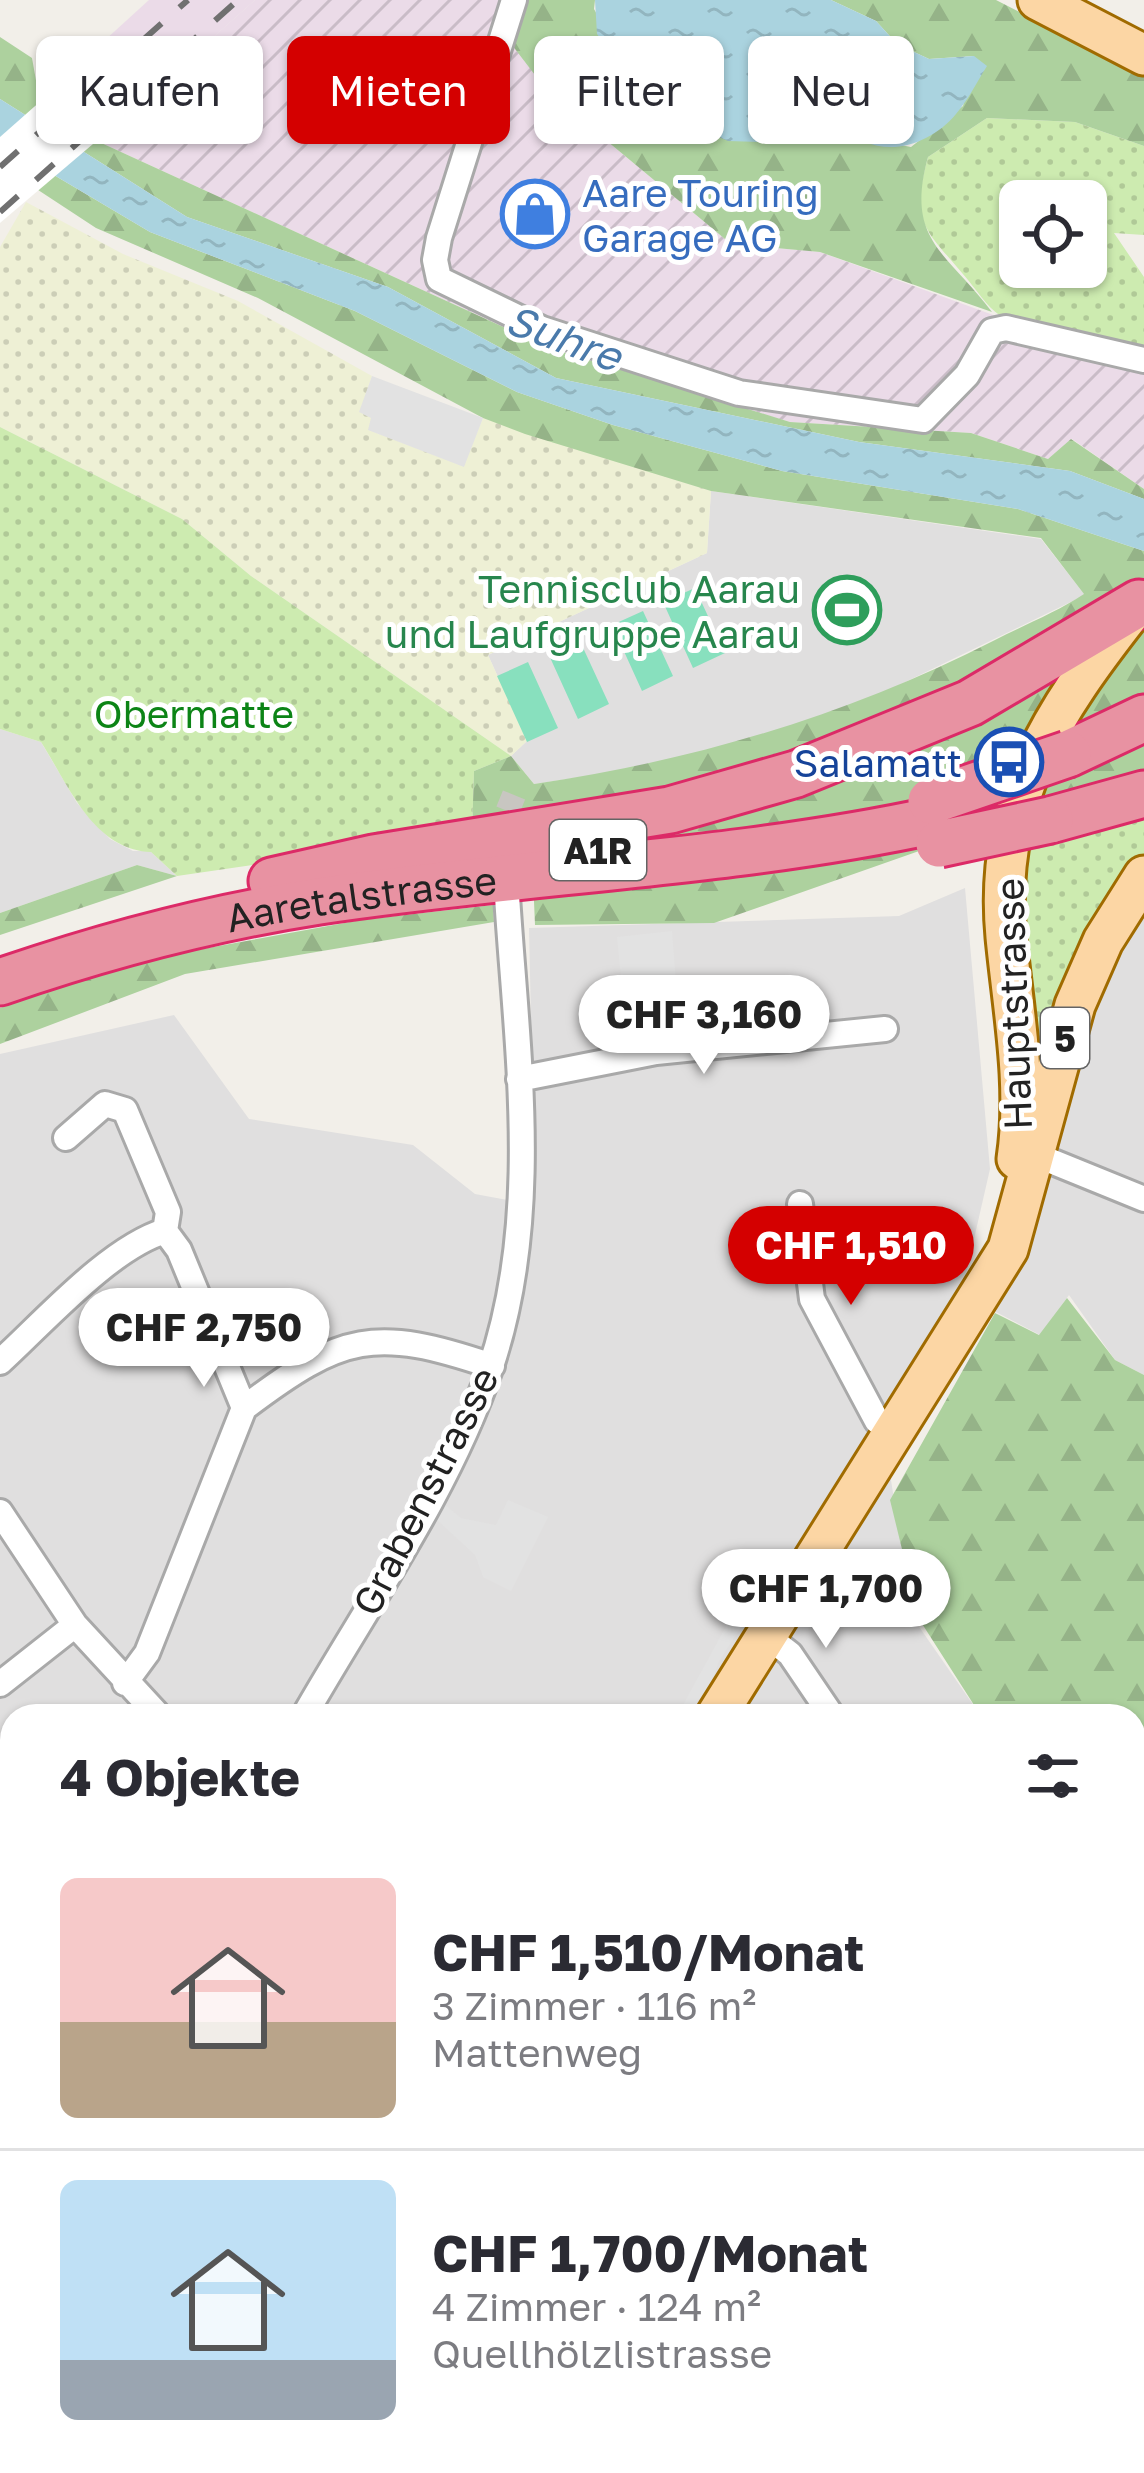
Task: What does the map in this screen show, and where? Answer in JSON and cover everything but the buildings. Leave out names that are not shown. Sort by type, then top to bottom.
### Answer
[{"type":"highway","points":[[263,883],[374,858],[686,806],[796,774],[970,703],[1141,601]]},
{"type":"highway","name":"Aaretalstrasse","points":[[0,982],[246,914],[482,880],[521,887],[935,822],[1138,735]]},
{"type":"highway","points":[[935,822],[1050,820],[1144,794]]},
{"type":"highway","name":"Aaretalstrasse","points":[[0,952],[116,916],[263,883],[935,822]]},
{"type":"main road","points":[[1038,0],[1144,55]]},
{"type":"main road","name":"Hauptstrasse","points":[[724,1704],[1008,1250],[1018,1219],[1027,1155],[1005,906],[1009,838],[1024,782],[1055,712],[1141,601]]},
{"type":"main road","name":"Hauptstrasse","points":[[980,1292],[1076,1005],[1103,941],[1144,876]]},
{"type":"street","points":[[514,0],[439,238],[434,260],[439,279],[542,329],[739,393],[923,420],[967,375],[992,332],[1006,328],[1144,360]]},
{"type":"street","name":"Grabenstrasse","points":[[311,1704],[426,1505],[491,1366],[518,1246],[521,887]]},
{"type":"street","points":[[519,1079],[656,1052],[885,1029]]},
{"type":"street","points":[[66,1138],[105,1104],[125,1110],[167,1212],[165,1231],[179,1250],[244,1408]]},
{"type":"street","points":[[1027,1155],[1144,1199]]},
{"type":"street","points":[[800,1204],[812,1299],[877,1421],[884,1446]]},
{"type":"street","points":[[0,1362],[79,1290],[148,1236],[165,1231]]},
{"type":"street","points":[[125,1683],[147,1653],[244,1408],[321,1355],[374,1341],[424,1344],[491,1366]]},
{"type":"street","points":[[0,1511],[75,1625],[147,1704]]},
{"type":"street","points":[[0,1684],[75,1625]]},
{"type":"street","points":[[767,1636],[799,1666],[824,1704]]},
{"type":"shaded area","points":[[149,0],[255,0],[215,36],[109,36]]},
{"type":"shaded area","points":[[255,0],[516,0],[534,52],[534,144],[611,144],[731,244],[820,252],[1007,320],[1144,352],[1144,489],[1072,439],[1048,459],[971,433],[790,422],[547,347],[104,144],[263,144],[263,36],[215,36]]},
{"type":"shaded area","points":[[372,376],[483,418],[464,467],[368,430],[371,418],[359,412]]},
{"type":"shaded area","points":[[711,491],[1041,539],[1085,595],[862,703],[752,740],[628,770],[534,784],[511,756],[527,741],[488,655],[707,553]]},
{"type":"shaded area","points":[[0,729],[41,742],[77,803],[110,839],[133,851],[150,851],[177,876],[137,865],[0,913]]},
{"type":"shaded area","points":[[965,888],[990,1169],[961,1296],[882,1424],[913,1618],[973,1704],[0,1704],[0,1054],[174,1015],[249,1119],[413,1145],[475,1194],[535,1205],[529,928],[899,916]]},
{"type":"shaded area","points":[[1144,919],[1144,1375],[1115,1360],[1069,1295],[1040,1335],[996,1312],[1008,1249],[1076,1026],[1131,930]]},
{"type":"shaded area","points":[[672,931],[680,1033],[627,1037],[617,937]]},
{"type":"shaded area","points":[[508,1500],[548,1517],[511,1591],[483,1577],[475,1555],[435,1518],[444,1504],[461,1518],[496,1525]]},
{"type":"shaded area","points":[[746,1590],[759,1598],[718,1663],[702,1704],[684,1704]]},
{"type":"green space","points":[[516,0],[595,0],[594,9],[609,36],[534,36],[534,74],[512,45],[506,16]]},
{"type":"green space","points":[[831,0],[996,0],[1144,76],[1144,146],[1075,122],[987,118],[928,157],[922,185],[926,227],[945,258],[992,312],[820,252],[731,244],[611,144],[724,144],[724,129],[748,138],[748,144],[911,147],[963,106],[974,56],[929,59],[914,52],[914,36],[890,36],[876,21]]},
{"type":"green space","points":[[0,37],[32,58],[36,122],[0,99]]},
{"type":"green space","points":[[987,118],[1075,122],[1144,146],[1144,235],[1114,233],[1144,277],[1144,352],[1007,320],[995,312],[926,226],[920,198],[928,157]]},
{"type":"green space","points":[[0,143],[150,232],[355,311],[517,392],[613,425],[782,471],[1018,509],[1144,551],[1144,794],[939,844],[714,923],[535,925],[531,831],[472,833],[474,771],[511,756],[534,784],[713,748],[884,691],[1084,594],[1041,538],[711,491],[483,418],[258,298],[96,228],[0,165]]},
{"type":"green space","points":[[71,144],[104,144],[547,347],[790,422],[971,433],[1048,459],[1071,439],[1144,489],[1144,499],[1070,471],[859,442],[556,378],[388,287],[187,217]]},
{"type":"green space","points":[[26,202],[123,254],[238,301],[372,376],[360,412],[372,418],[369,430],[463,466],[483,418],[711,491],[707,553],[488,655],[527,741],[511,756],[251,576],[182,519],[0,427],[0,247]]},
{"type":"green space","name":"Obermatte","points":[[0,427],[182,519],[251,576],[511,756],[474,771],[472,833],[177,876],[151,852],[113,840],[84,812],[41,742],[0,729]]},
{"type":"green space","points":[[695,588],[725,653],[693,668],[663,602]]},
{"type":"green space","points":[[643,611],[673,676],[642,691],[612,625]]},
{"type":"green space","points":[[579,639],[609,704],[578,719],[548,653]]},
{"type":"green space","points":[[528,662],[558,728],[527,742],[497,676]]},
{"type":"green space","points":[[1144,816],[1144,859],[1039,1104],[1017,932],[1019,850]]},
{"type":"green space","points":[[137,865],[177,876],[0,935],[0,913]]},
{"type":"green space","points":[[493,905],[494,922],[185,974],[0,1044],[0,1008],[103,967],[361,920]]},
{"type":"green space","points":[[1067,1298],[1115,1360],[1144,1375],[1144,1704],[973,1704],[919,1619],[890,1500],[995,1313],[1039,1335]]},
{"type":"water","points":[[595,0],[831,0],[876,21],[890,36],[748,36],[748,142],[724,139],[724,36],[597,34]]},
{"type":"water","points":[[914,52],[929,59],[974,56],[987,66],[956,114],[915,143]]},
{"type":"water","name":"Suhre","points":[[0,99],[36,122],[36,144],[71,144],[187,217],[388,287],[556,378],[859,442],[1070,471],[1144,499],[1144,551],[1018,509],[782,471],[613,425],[517,392],[355,311],[150,232],[0,143]]},
{"type":"pier","points":[[36,105],[36,144],[93,144],[0,223],[0,137]]},
{"type":"tunnel","points":[[504,846],[503,822],[514,795]]},
{"type":"railway","points":[[0,167],[188,0]]},
{"type":"railway","points":[[0,212],[238,0]]},
{"type":"place","name":"Aare Touring Garage AG","points":[[535,214]]},
{"type":"place","name":"Tennisclub Aarau und Laufgruppe Aarau","points":[[847,610]]},
{"type":"place","name":"Salamatt","points":[[1009,762]]}]
